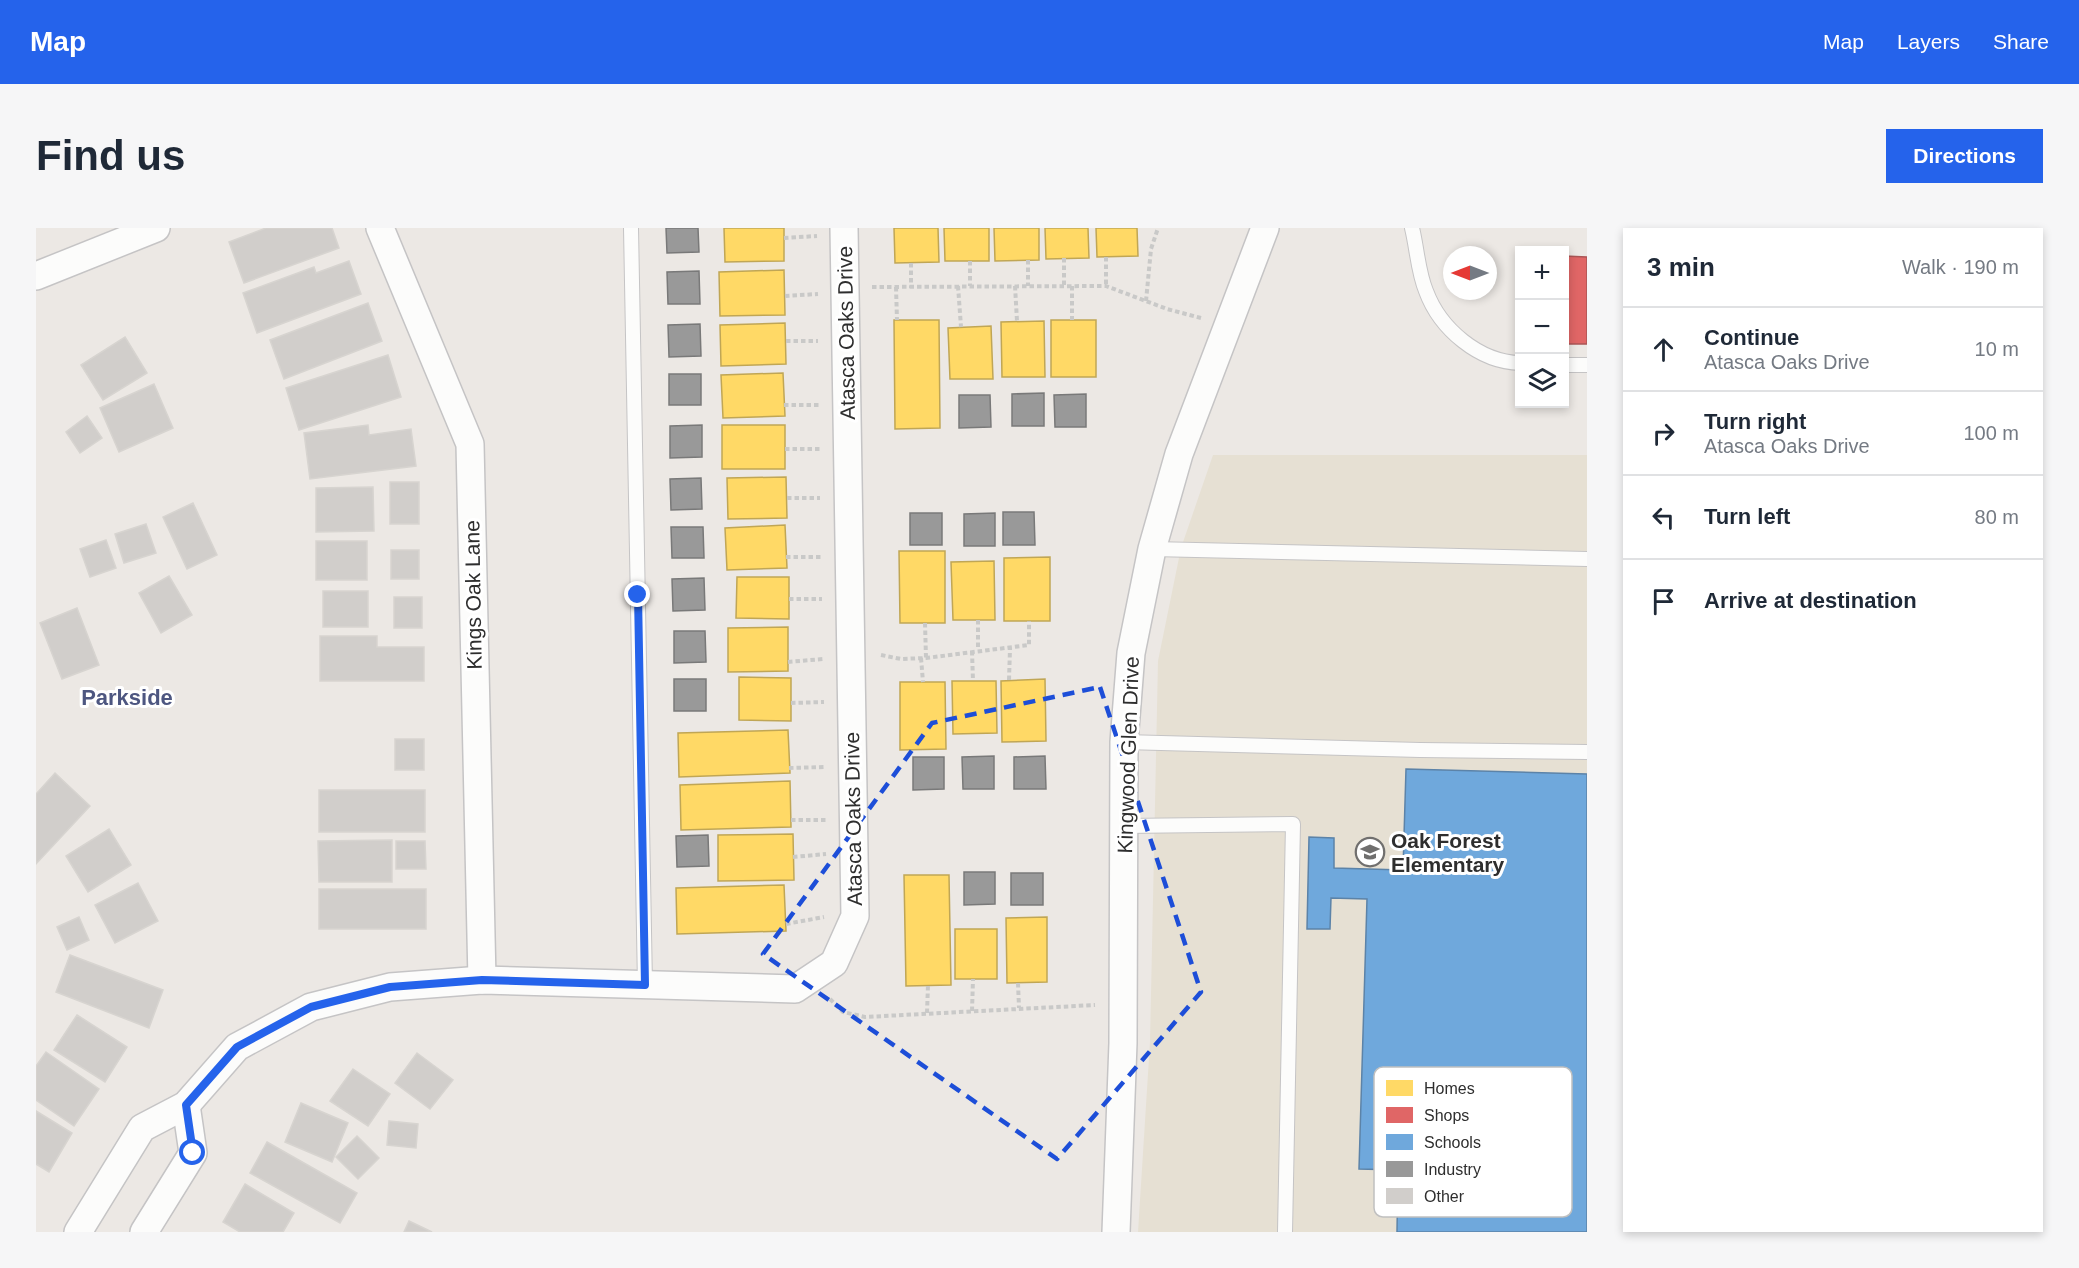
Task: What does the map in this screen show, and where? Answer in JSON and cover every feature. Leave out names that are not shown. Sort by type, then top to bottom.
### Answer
[{"type":"street","points":[[36,276],[156,228]]},
{"type":"street","name":"Kings Oak Lane","points":[[380,228],[470,444],[482,980]]},
{"type":"street","name":"Atasca Oaks Drive","points":[[78,1232],[142,1128],[186,1105],[237,1047],[311,1007],[390,987],[482,980],[795,989],[834,963],[855,916],[844,228]]},
{"type":"street","name":"Kingwood Glen Drive","points":[[1116,1232],[1123,1005],[1124,742],[1131,653],[1152,549],[1179,454],[1265,228]]},
{"type":"street","points":[[144,1232],[193,1153],[186,1105]]},
{"type":"lane","points":[[632,228],[645,985]]},
{"type":"lane","points":[[1412,228],[1426,292],[1455,337],[1504,363],[1515,363]]},
{"type":"lane","points":[[1569,364],[1587,365]]},
{"type":"lane","points":[[1152,549],[1587,559]]},
{"type":"lane","points":[[1124,742],[1587,752]]},
{"type":"lane","points":[[1124,826],[1293,824],[1285,1232]]},
{"type":"path","points":[[1146,301],[1151,249],[1158,228]]},
{"type":"path","points":[[1106,257],[1106,286]]},
{"type":"path","points":[[1064,258],[1064,286]]},
{"type":"path","points":[[1028,260],[1028,286]]},
{"type":"path","points":[[970,261],[970,286]]},
{"type":"path","points":[[911,263],[911,288]]},
{"type":"path","points":[[958,286],[961,327]]},
{"type":"path","points":[[1015,286],[1017,321]]},
{"type":"path","points":[[1072,286],[1072,320]]},
{"type":"path","points":[[845,288],[1106,286],[1146,301],[1228,325]]},
{"type":"path","points":[[896,287],[897,320]]},
{"type":"path","points":[[978,620],[978,650]]},
{"type":"path","points":[[851,657],[871,653],[901,659],[924,658],[978,650],[1010,649],[1029,645],[1029,621]]},
{"type":"path","points":[[923,682],[925,623]]},
{"type":"path","points":[[1009,680],[1010,649]]},
{"type":"path","points":[[972,651],[973,681]]},
{"type":"path","points":[[818,974],[829,998],[843,1011],[865,1017],[1019,1008],[1123,1005]]},
{"type":"path","points":[[972,1011],[973,980]]},
{"type":"path","points":[[1018,983],[1019,1008]]},
{"type":"path","points":[[927,1013],[928,986]]},
{"type":"highlighted area","points":[[1100,687],[1201,992],[1057,1159],[763,954],[932,723]]},
{"type":"shaded area","name":"Oak Forest Elementary","points":[[1213,455],[1587,455],[1587,1232],[1138,1232],[1150,1042],[1158,661],[1181,548]]},
{"type":"building: Homes","points":[[724,228],[784,228],[784,261],[725,262]]},
{"type":"building: Homes","points":[[894,228],[938,228],[939,262],[895,263]]},
{"type":"building: Homes","points":[[944,228],[989,228],[989,261],[945,261]]},
{"type":"building: Homes","points":[[994,228],[1039,228],[1039,260],[995,261]]},
{"type":"building: Homes","points":[[1045,228],[1088,228],[1089,258],[1046,259]]},
{"type":"building: Homes","points":[[1096,228],[1137,228],[1138,256],[1097,257]]},
{"type":"building: Homes","points":[[784,270],[785,315],[720,316],[719,272]]},
{"type":"building: Homes","points":[[894,320],[939,320],[940,428],[895,429]]},
{"type":"building: Homes","points":[[1051,320],[1096,320],[1096,377],[1051,377]]},
{"type":"building: Homes","points":[[1044,321],[1045,377],[1002,377],[1001,322]]},
{"type":"building: Homes","points":[[785,323],[786,364],[721,366],[720,325]]},
{"type":"building: Homes","points":[[991,326],[993,379],[950,379],[948,328]]},
{"type":"building: Homes","points":[[783,373],[785,416],[723,418],[721,375]]},
{"type":"building: Homes","points":[[722,425],[785,425],[785,469],[722,469]]},
{"type":"building: Homes","points":[[786,477],[787,518],[728,519],[727,478]]},
{"type":"building: Homes","points":[[785,525],[787,568],[727,570],[725,528]]},
{"type":"building: Homes","points":[[899,551],[945,551],[945,623],[900,623]]},
{"type":"building: Homes","points":[[1050,557],[1050,621],[1004,621],[1004,558]]},
{"type":"building: Homes","points":[[994,561],[995,620],[953,620],[951,562]]},
{"type":"building: Homes","points":[[737,577],[789,577],[789,619],[736,618]]},
{"type":"building: Homes","points":[[788,627],[788,671],[728,672],[728,628]]},
{"type":"building: Homes","points":[[739,677],[791,678],[791,721],[739,720]]},
{"type":"building: Homes","points":[[1045,679],[1046,741],[1002,742],[1001,681]]},
{"type":"building: Homes","points":[[952,681],[996,681],[997,733],[953,734]]},
{"type":"building: Homes","points":[[900,682],[945,682],[946,749],[900,750]]},
{"type":"building: Homes","points":[[788,730],[790,773],[679,777],[678,733]]},
{"type":"building: Homes","points":[[790,781],[791,827],[681,830],[680,785]]},
{"type":"building: Homes","points":[[793,834],[794,880],[718,881],[718,835]]},
{"type":"building: Homes","points":[[904,875],[949,875],[951,985],[906,986]]},
{"type":"building: Homes","points":[[784,885],[786,931],[677,934],[676,888]]},
{"type":"building: Homes","points":[[1047,917],[1047,982],[1007,983],[1006,918]]},
{"type":"building: Homes","points":[[955,929],[997,929],[997,979],[955,979]]},
{"type":"building: Shops","points":[[1569,256],[1587,257],[1587,344],[1569,344]]},
{"type":"building: Schools","points":[[1406,769],[1587,774],[1587,1232],[1397,1232],[1397,1217],[1572,1217],[1572,1067],[1374,1067],[1374,1169],[1359,1169],[1367,899],[1331,898],[1330,929],[1307,929],[1309,837],[1334,838],[1334,868],[1403,870]]},
{"type":"building: Industry","points":[[666,228],[698,228],[699,252],[667,253]]},
{"type":"building: Industry","points":[[699,271],[700,304],[668,304],[667,272]]},
{"type":"building: Industry","points":[[700,324],[701,356],[669,357],[668,325]]},
{"type":"building: Industry","points":[[669,374],[701,374],[701,405],[669,405]]},
{"type":"building: Industry","points":[[1044,393],[1044,426],[1012,426],[1012,394]]},
{"type":"building: Industry","points":[[1086,394],[1086,427],[1055,427],[1054,395]]},
{"type":"building: Industry","points":[[959,395],[990,395],[991,427],[959,428]]},
{"type":"building: Industry","points":[[702,425],[702,457],[670,458],[670,426]]},
{"type":"building: Industry","points":[[701,478],[702,509],[671,510],[670,479]]},
{"type":"building: Industry","points":[[1003,512],[1034,512],[1035,545],[1003,545]]},
{"type":"building: Industry","points":[[910,513],[942,513],[942,545],[910,545]]},
{"type":"building: Industry","points":[[995,513],[995,546],[964,546],[964,514]]},
{"type":"building: Industry","points":[[671,527],[703,527],[704,558],[672,558]]},
{"type":"building: Industry","points":[[704,578],[705,610],[673,611],[672,579]]},
{"type":"building: Industry","points":[[674,631],[705,631],[706,662],[674,663]]},
{"type":"building: Industry","points":[[674,679],[706,679],[706,711],[674,711]]},
{"type":"building: Industry","points":[[994,756],[994,789],[963,789],[962,757]]},
{"type":"building: Industry","points":[[1045,756],[1046,789],[1014,789],[1014,757]]},
{"type":"building: Industry","points":[[913,757],[944,757],[944,789],[913,790]]},
{"type":"building: Industry","points":[[708,835],[709,866],[677,867],[676,836]]},
{"type":"building: Industry","points":[[964,872],[995,872],[995,904],[964,905]]},
{"type":"building: Industry","points":[[1011,873],[1043,873],[1043,905],[1011,905]]},
{"type":"building: Other","points":[[266,228],[332,228],[339,248],[244,283],[229,242]]},
{"type":"building: Other","points":[[349,261],[361,294],[257,333],[243,293],[314,267],[316,273]]},
{"type":"building: Other","points":[[368,303],[382,341],[284,379],[270,340]]},
{"type":"building: Other","points":[[125,337],[147,373],[103,400],[81,365]]},
{"type":"building: Other","points":[[388,355],[401,397],[299,430],[286,388]]},
{"type":"building: Other","points":[[154,384],[173,428],[119,452],[100,408]]},
{"type":"building: Other","points":[[87,416],[102,438],[80,453],[66,432]]},
{"type":"building: Other","points":[[368,425],[369,435],[411,429],[416,466],[310,479],[304,433]]},
{"type":"building: Other","points":[[390,482],[419,482],[419,524],[390,524]]},
{"type":"building: Other","points":[[373,487],[374,531],[316,532],[316,488]]},
{"type":"building: Other","points":[[193,503],[217,555],[187,569],[163,517]]},
{"type":"building: Other","points":[[146,524],[156,553],[124,563],[115,534]]},
{"type":"building: Other","points":[[106,540],[116,568],[90,577],[80,549]]},
{"type":"building: Other","points":[[316,541],[367,541],[367,580],[316,580]]},
{"type":"building: Other","points":[[391,550],[419,550],[419,579],[391,579]]},
{"type":"building: Other","points":[[169,576],[192,615],[161,633],[139,593]]},
{"type":"building: Other","points":[[323,591],[368,591],[368,627],[323,627]]},
{"type":"building: Other","points":[[394,597],[422,597],[422,628],[394,628]]},
{"type":"building: Other","points":[[77,608],[99,665],[62,679],[40,623]]},
{"type":"building: Other","points":[[320,636],[377,636],[377,647],[424,647],[424,681],[320,681]]},
{"type":"building: Other","points":[[395,739],[424,739],[424,770],[395,770]]},
{"type":"building: Other","points":[[55,773],[90,806],[36,864],[36,794]]},
{"type":"building: Other","points":[[319,790],[425,790],[425,832],[319,832]]},
{"type":"building: Other","points":[[109,829],[131,865],[88,892],[66,856]]},
{"type":"building: Other","points":[[392,840],[392,882],[319,882],[318,841]]},
{"type":"building: Other","points":[[396,841],[425,841],[426,869],[396,869]]},
{"type":"building: Other","points":[[138,883],[158,921],[115,943],[95,905]]},
{"type":"building: Other","points":[[319,889],[426,889],[426,929],[319,929]]},
{"type":"building: Other","points":[[79,917],[89,940],[67,950],[57,927]]},
{"type":"building: Other","points":[[70,955],[163,990],[149,1028],[56,992]]},
{"type":"building: Other","points":[[77,1015],[127,1047],[105,1082],[54,1050]]},
{"type":"building: Other","points":[[46,1052],[99,1089],[74,1126],[36,1100],[36,1066]]},
{"type":"building: Other","points":[[417,1053],[453,1080],[430,1109],[395,1083]]},
{"type":"building: Other","points":[[353,1069],[390,1094],[368,1126],[330,1101]]},
{"type":"building: Other","points":[[301,1103],[348,1123],[332,1162],[285,1142]]},
{"type":"building: Other","points":[[36,1111],[72,1133],[49,1172],[36,1164]]},
{"type":"building: Other","points":[[389,1121],[418,1124],[416,1148],[387,1145]]},
{"type":"building: Other","points":[[357,1136],[379,1158],[358,1179],[336,1157]]},
{"type":"building: Other","points":[[267,1142],[357,1193],[340,1223],[250,1173]]},
{"type":"building: Other","points":[[245,1184],[294,1213],[283,1232],[240,1232],[223,1222]]},
{"type":"building: Other","points":[[409,1221],[432,1232],[404,1232]]},
{"type":"place","name":"Oak Forest Elementary","points":[[1370,852]]},
{"type":"district","name":"Parkside","points":[[127,697]]},
{"type":"route","points":[[193,1153],[186,1105],[237,1047],[311,1007],[390,987],[482,980],[645,985],[638,595]]}]
